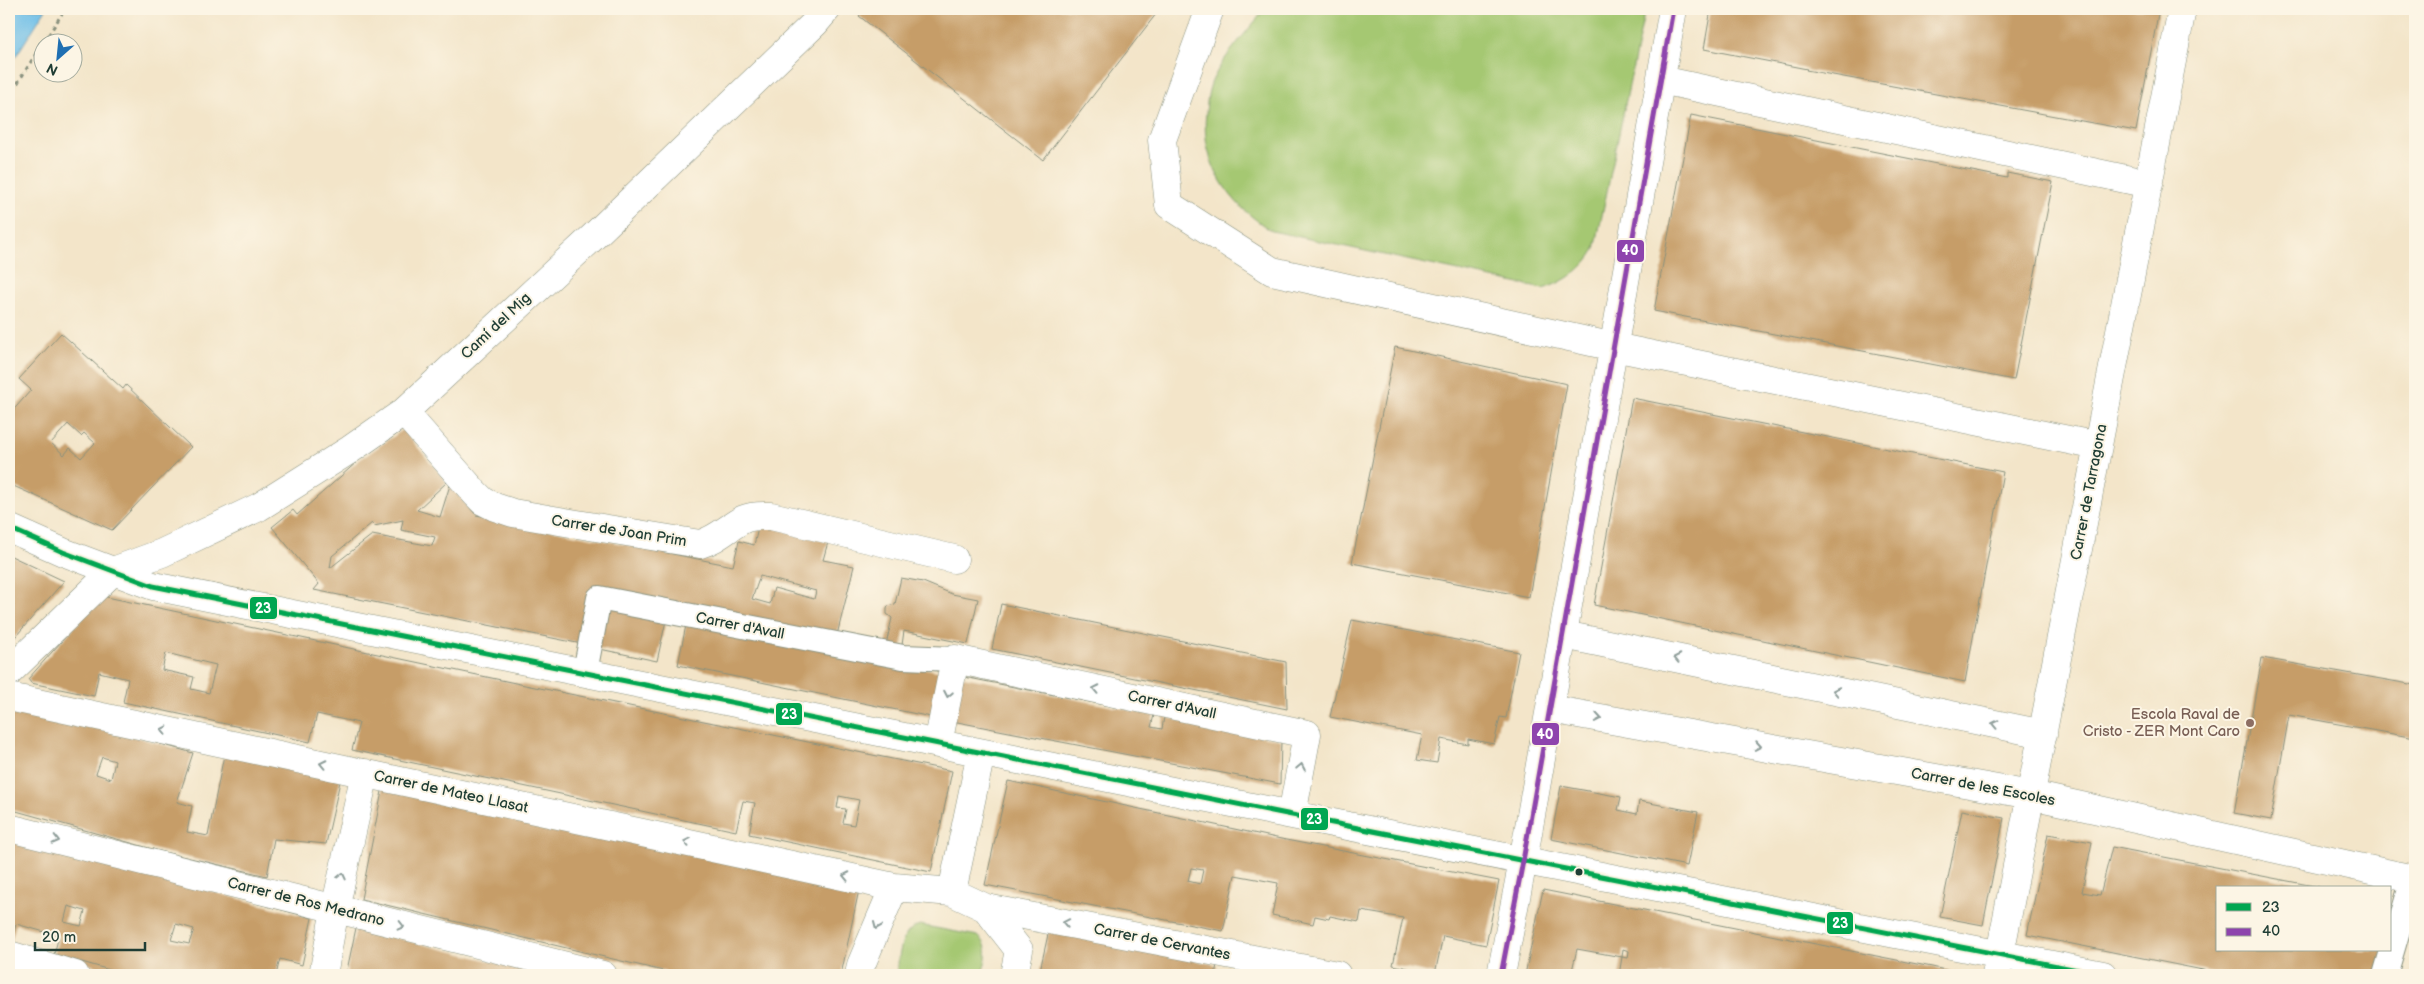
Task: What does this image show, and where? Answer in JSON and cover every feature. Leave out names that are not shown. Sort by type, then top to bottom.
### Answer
[{"type":"street","name":"Camí del Mig","points":[[113,571],[162,553],[259,507],[351,449],[404,412],[594,236],[815,24],[827,9]]},
{"type":"street","points":[[1210,9],[1162,140],[1170,205],[1272,271],[1614,347],[2098,446]]},
{"type":"street","points":[[1501,975],[1564,635],[1673,9]]},
{"type":"street","name":"Carrer de Tarragona","points":[[1998,965],[2182,9]]},
{"type":"street","points":[[1661,80],[2149,184]]},
{"type":"street","name":"Carrer de Joan Prim","points":[[404,412],[483,501],[513,513],[700,544],[712,541],[744,519],[755,516],[771,516],[954,559]]},
{"type":"street","points":[[9,528],[153,586],[1523,861],[1998,965],[2103,975]]},
{"type":"street","points":[[9,672],[113,571]]},
{"type":"street","name":"Carrer d'Avall","points":[[585,672],[599,598],[903,658],[954,659],[1307,734],[1292,815]]},
{"type":"street","points":[[1564,635],[2043,734]]},
{"type":"street","points":[[938,744],[954,659]]},
{"type":"street","name":"Carrer de Mateo Llasat","points":[[9,697],[894,887],[952,892]]},
{"type":"street","name":"Carrer de les Escoles","points":[[1550,709],[2030,795],[2413,879]]},
{"type":"street","points":[[981,753],[952,892],[986,908],[1019,950],[1014,975]]},
{"type":"street","points":[[322,975],[365,773]]},
{"type":"street","name":"Carrer de Ros Medrano","points":[[9,828],[603,975]]},
{"type":"street","points":[[2392,951],[2413,879]]},
{"type":"street","points":[[858,975],[894,887]]},
{"type":"street","name":"Carrer de Cervantes","points":[[986,908],[1337,975]]},
{"type":"street","points":[[2385,975],[2392,952]]},
{"type":"street","points":[[9,955],[75,975]]},
{"type":"path","points":[[50,32],[65,9]]},
{"type":"path","points":[[9,97],[32,60]]},
{"type":"green space","points":[[1265,9],[1645,9],[1595,249],[1591,256],[1573,274],[1559,283],[1543,289],[1272,231],[1257,221],[1231,196],[1221,181],[1213,166],[1205,131],[1207,99],[1213,79],[1230,52]]},
{"type":"green space","points":[[920,925],[978,936],[986,949],[986,959],[982,975],[896,975],[904,938],[908,932]]},
{"type":"water","points":[[9,9],[46,9],[9,67]]},
{"type":"building","points":[[865,9],[1160,9],[1043,160],[859,16]]},
{"type":"building","points":[[1711,9],[2159,9],[2136,131],[1806,70],[1704,49]]},
{"type":"building","points":[[1691,115],[2007,178],[2007,173],[2053,182],[2014,380],[1654,311]]},
{"type":"building","points":[[61,333],[123,389],[126,385],[191,447],[112,530],[9,484],[9,415],[31,390],[19,379]],"holes":[[[68,424],[81,436],[84,433],[95,443],[81,458],[70,448],[64,455],[51,443]]]},
{"type":"building","points":[[1395,347],[1567,384],[1529,597],[1352,563]]},
{"type":"building","points":[[1632,398],[2003,472],[1965,682],[1594,605]]},
{"type":"building","points":[[403,430],[447,482],[417,510],[440,517],[450,485],[476,515],[733,566],[739,541],[754,545],[759,524],[828,542],[823,560],[854,566],[836,639],[594,591],[582,644],[314,590],[319,584],[272,527],[293,510],[297,515],[358,461]],"holes":[[[403,520],[401,530],[435,537],[432,546],[372,535],[330,568],[332,556],[372,523],[374,526]],[[760,576],[816,591],[814,599],[774,588],[770,604],[752,599]]]},
{"type":"building","points":[[9,555],[64,581],[9,644]]},
{"type":"building","points":[[901,578],[923,582],[952,594],[978,599],[968,644],[904,631],[901,652],[885,649],[892,618],[887,614],[887,609],[888,606],[895,604]]},
{"type":"building","points":[[102,596],[520,684],[952,771],[931,872],[749,834],[755,803],[743,801],[736,831],[352,750],[359,723],[317,714],[310,742],[123,702],[128,679],[99,672],[94,696],[31,683],[28,679]],"holes":[[[166,653],[216,665],[209,693],[191,689],[194,677],[162,670]],[[839,796],[859,800],[854,825],[843,823],[846,809],[837,808]]]},
{"type":"building","points":[[604,603],[667,616],[657,661],[595,648]]},
{"type":"building","points":[[1001,604],[1286,662],[1287,709],[992,649]]},
{"type":"building","points":[[687,620],[947,673],[936,718],[678,665]]},
{"type":"building","points":[[1352,620],[1519,652],[1506,718],[1500,717],[1494,744],[1468,739],[1468,744],[1441,739],[1437,763],[1417,760],[1422,735],[1330,717]]},
{"type":"building","points":[[2262,658],[2415,685],[2415,738],[2289,715],[2271,820],[2234,813]]},
{"type":"building","points":[[959,676],[1154,715],[1151,727],[1162,729],[1164,717],[1281,740],[1280,784],[952,721]]},
{"type":"building","points":[[9,702],[193,753],[177,802],[192,806],[187,832],[208,836],[224,755],[341,777],[326,844],[274,839],[267,876],[160,851],[9,809]],"holes":[[[102,757],[115,761],[111,779],[96,774]]]},
{"type":"building","points":[[1008,781],[1286,840],[1499,881],[1486,945],[1443,936],[1435,974],[1393,965],[1403,918],[1361,911],[1359,922],[1330,916],[1329,919],[1315,916],[1313,924],[1272,915],[1278,883],[1235,875],[1223,931],[985,885]],"holes":[[[1191,868],[1203,870],[1200,884],[1188,881]]]},
{"type":"building","points":[[383,786],[860,885],[841,975],[680,975],[361,899]]},
{"type":"building","points":[[1561,786],[1621,797],[1618,810],[1637,814],[1639,801],[1698,812],[1687,866],[1551,839]]},
{"type":"building","points":[[1962,810],[2004,818],[1983,925],[1940,917]]},
{"type":"building","points":[[2048,834],[2092,842],[2082,892],[2100,895],[2112,847],[2314,886],[2216,886],[2216,952],[2384,952],[2379,975],[2228,975],[2027,935]]},
{"type":"building","points":[[9,838],[312,918],[302,965],[280,959],[276,975],[127,975],[54,954],[59,936],[16,924],[11,943],[9,942]],"holes":[[[68,906],[85,911],[81,926],[64,922]],[[176,924],[194,929],[189,944],[171,940]]]},
{"type":"building","points":[[1543,890],[1967,975],[1619,975],[1622,957],[1577,949],[1571,975],[1525,975]],"holes":[[[1623,949],[1629,951],[1628,958],[1622,957]]]},
{"type":"building","points":[[356,928],[548,975],[346,975]]},
{"type":"building","points":[[1049,930],[1217,965],[1215,975],[1039,975]]},
{"type":"transit line","name":"40","points":[[1501,975],[1523,861],[1673,9]]},
{"type":"transit line","name":"23","points":[[9,528],[63,552],[153,586],[1292,815],[2103,975]]},
{"type":"place","name":"Escola Raval de Cristo - ZER Mont Caro","points":[[2250,723]]}]
